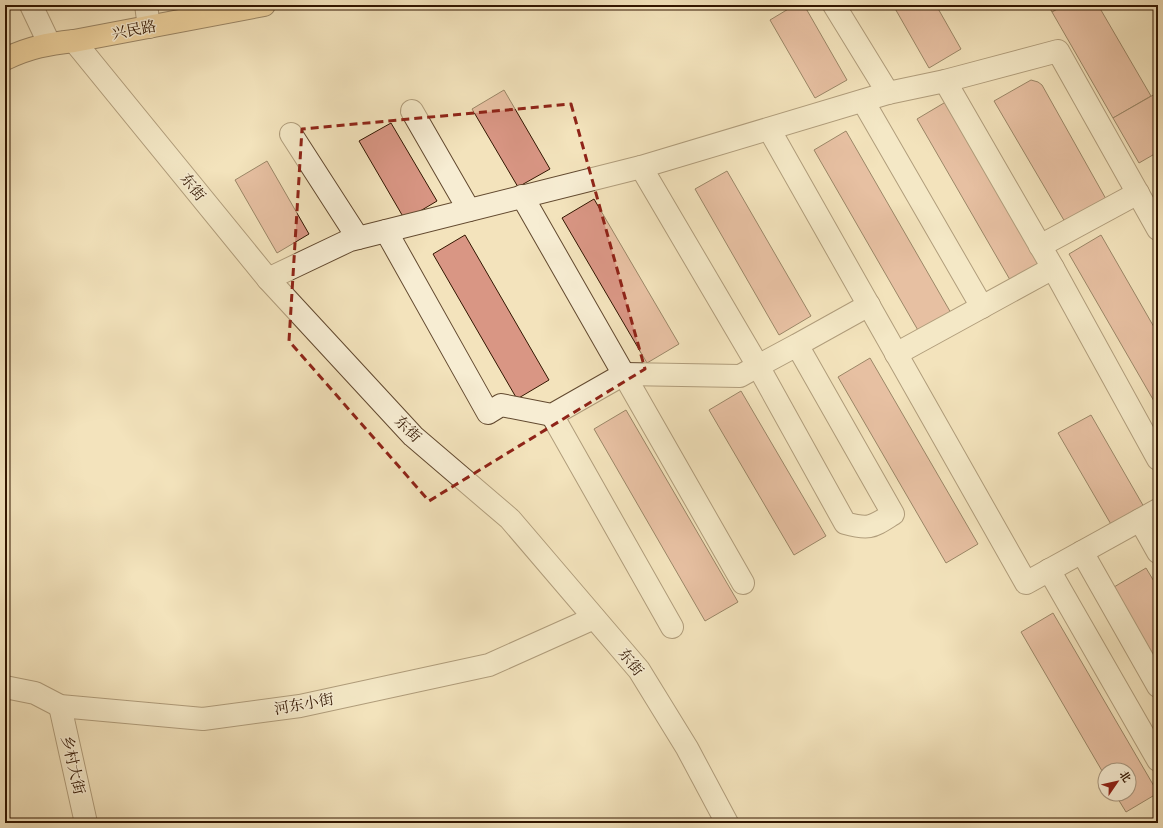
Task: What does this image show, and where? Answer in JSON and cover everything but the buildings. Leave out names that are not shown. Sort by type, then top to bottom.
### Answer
[{"type":"main road","name":"兴民路","points":[[5,59],[24,50],[49,44],[148,28],[264,5]]},
{"type":"street","points":[[31,5],[49,44]]},
{"type":"street","points":[[146,5],[148,28]]},
{"type":"street","points":[[834,5],[888,93]]},
{"type":"street","name":"东街","points":[[74,41],[268,279],[413,436],[510,519],[639,670],[687,748],[727,823]]},
{"type":"street","points":[[268,279],[350,240],[641,167],[888,93],[945,82],[1058,51],[1158,229]]},
{"type":"street","points":[[945,82],[1053,268],[1158,459]]},
{"type":"street","points":[[863,100],[982,306]]},
{"type":"street","points":[[412,111],[469,210]]},
{"type":"street","points":[[769,128],[1026,583],[1149,515],[1158,552]]},
{"type":"street","points":[[291,134],[358,238]]},
{"type":"street","points":[[641,167],[758,366],[845,523],[862,528],[876,525],[893,514],[797,345]]},
{"type":"street","points":[[1040,246],[1138,194]]},
{"type":"street","points":[[522,196],[743,583]]},
{"type":"street","points":[[386,231],[488,413],[501,405],[552,415],[624,374],[740,376],[869,305]]},
{"type":"street","points":[[896,354],[1053,268]]},
{"type":"street","points":[[552,415],[672,627]]},
{"type":"street","points":[[1082,552],[1158,686]]},
{"type":"street","points":[[1049,570],[1158,760]]},
{"type":"street","name":"河东小街","points":[[5,687],[35,693],[60,706],[203,719],[300,706],[489,665],[594,618]]},
{"type":"street","name":"乡村大街","points":[[60,706],[86,823]]},
{"type":"highlighted area","points":[[571,104],[645,369],[429,501],[289,341],[302,129]]}]
